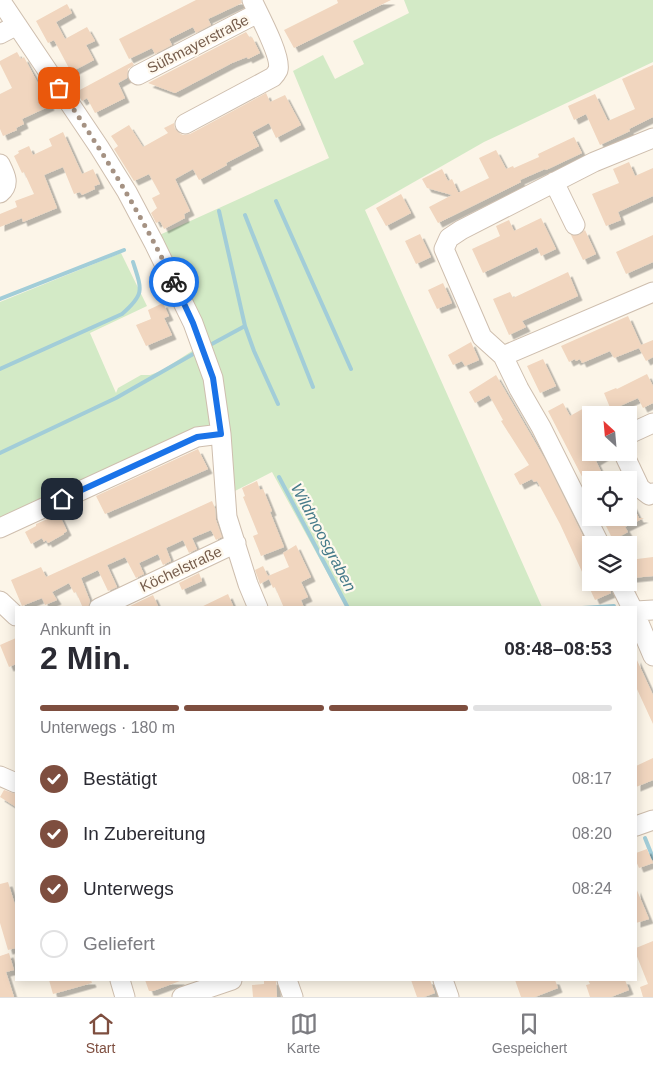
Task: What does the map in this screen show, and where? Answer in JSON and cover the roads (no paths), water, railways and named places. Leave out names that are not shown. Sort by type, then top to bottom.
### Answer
[{"type":"street","points":[[0,0],[127,192],[198,334],[213,378],[221,434],[228,517],[248,584],[257,606]]},
{"type":"street","name":"Süßmayerstraße","points":[[138,75],[255,6],[271,42],[278,64],[277,71],[273,77],[185,124]]},
{"type":"street","points":[[0,34],[16,25]]},
{"type":"street","points":[[596,536],[503,356],[482,336],[444,249],[449,238],[461,230],[594,162],[653,138]]},
{"type":"street","points":[[0,164],[6,178],[4,189],[0,193]]},
{"type":"street","points":[[554,182],[575,225]]},
{"type":"street","points":[[503,356],[653,292]]},
{"type":"street","points":[[638,430],[653,423]]},
{"type":"street","points":[[0,528],[197,437],[221,434]]},
{"type":"street","points":[[627,461],[640,488],[649,494],[653,493]]},
{"type":"street","name":"Köchelstraße","points":[[103,606],[236,543]]},
{"type":"street","points":[[624,591],[631,606]]},
{"type":"street","points":[[0,601],[15,615]]},
{"type":"street","points":[[637,611],[653,610]]},
{"type":"street","points":[[637,618],[653,656]]},
{"type":"street","points":[[0,776],[15,784]]},
{"type":"street","points":[[637,826],[653,820]]},
{"type":"street","points":[[120,981],[125,997]]},
{"type":"street","points":[[182,997],[229,981]]},
{"type":"street","points":[[287,981],[293,997]]},
{"type":"street","points":[[443,981],[448,997]]},
{"type":"waterway","points":[[276,201],[351,369]]},
{"type":"waterway","points":[[219,211],[245,326],[278,404]]},
{"type":"waterway","points":[[245,215],[313,387]]},
{"type":"waterway","points":[[0,299],[124,250]]},
{"type":"waterway","points":[[0,369],[122,314],[135,301],[140,291],[133,262]]},
{"type":"waterway","points":[[210,345],[245,326]]},
{"type":"waterway","points":[[0,453],[116,398],[195,353]]},
{"type":"waterway","name":"Wildmoosgraben","points":[[279,477],[347,606]]},
{"type":"waterway","name":"Wildmoosgraben","points":[[645,838],[653,858]]}]
